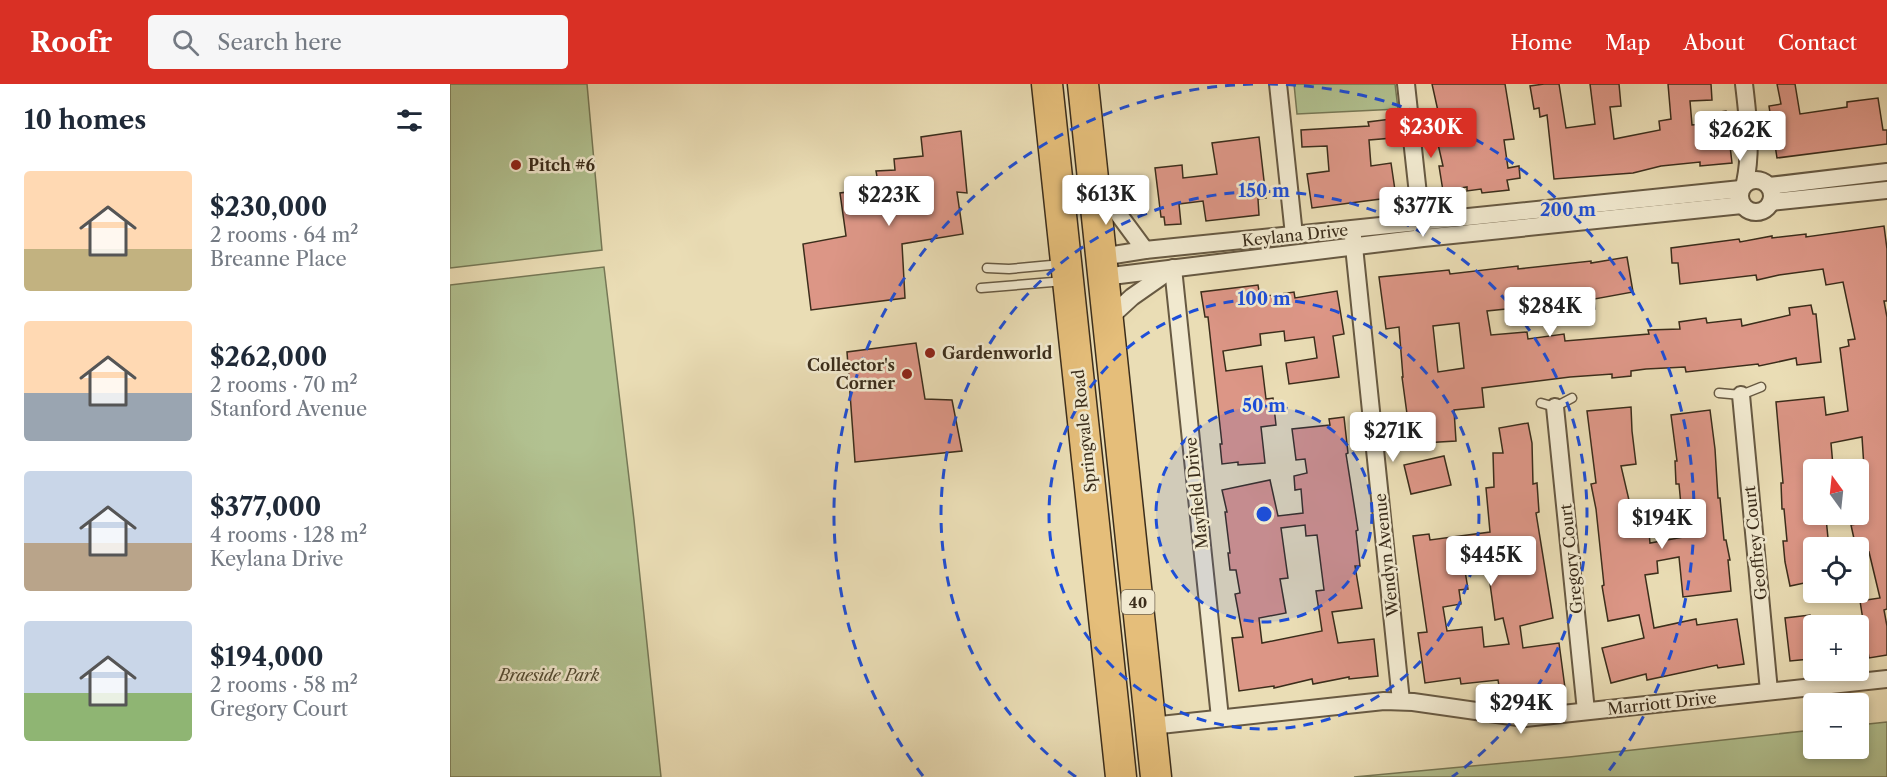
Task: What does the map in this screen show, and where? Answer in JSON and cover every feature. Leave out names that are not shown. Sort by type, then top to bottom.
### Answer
[{"type":"highway","name":"Springvale Road","points":[[1047,84],[1121,777]]},
{"type":"highway","name":"40","points":[[1083,84],[1156,777]]},
{"type":"highway","name":"Keylana Drive","points":[[1067,272],[1102,267]]},
{"type":"street","points":[[1278,84],[1294,235]]},
{"type":"street","points":[[1406,84],[1422,229]]},
{"type":"street","points":[[1744,84],[1749,133],[1748,171],[1743,192],[1745,208],[1755,212],[1765,210],[1768,189],[1749,133]]},
{"type":"street","points":[[1768,189],[1887,172]]},
{"type":"street","points":[[1743,192],[1754,179],[1768,189],[1887,190]]},
{"type":"street","points":[[1093,180],[1110,199],[1145,250]]},
{"type":"street","name":"Keylana Drive","points":[[1102,267],[1145,250],[1352,230],[1422,229],[1743,192]]},
{"type":"street","name":"Keylana Drive","points":[[1102,267],[1173,268],[1354,247],[1422,229]]},
{"type":"street","name":"Wendyn Avenue","points":[[1352,230],[1401,701]]},
{"type":"street","points":[[1108,319],[1132,297],[1173,268]]},
{"type":"street","name":"Mayfield Drive","points":[[1173,268],[1220,718]]},
{"type":"street","name":"Geoffrey Court","points":[[1741,395],[1769,692]]},
{"type":"street","name":"Gregory Court","points":[[1548,405],[1586,711]]},
{"type":"street","name":"Marriott Drive","points":[[1151,726],[1401,701],[1515,717],[1887,679]]},
{"type":"lane","points":[[987,268],[1067,272]]},
{"type":"lane","points":[[981,288],[1067,272]]},
{"type":"lane","points":[[1719,393],[1741,395],[1761,387]]},
{"type":"lane","points":[[1548,405],[1572,398]]},
{"type":"green space","name":"Pitch #6","points":[[450,84],[587,84],[602,250],[450,268]]},
{"type":"green space","points":[[1294,84],[1395,84],[1398,109],[1297,114]]},
{"type":"green space","name":"Braeside Park","points":[[604,267],[661,777],[450,777],[450,285]]},
{"type":"green space","points":[[1887,722],[1887,777],[1354,777],[1569,757],[1803,731],[1803,759],[1869,759],[1869,724]]},
{"type":"building","points":[[1432,84],[1505,84],[1514,139],[1504,140],[1508,168],[1519,166],[1520,178],[1507,180],[1509,190],[1482,193],[1481,189],[1467,191],[1467,187],[1443,191],[1439,166],[1443,166],[1433,122],[1440,120]]},
{"type":"building","points":[[1559,84],[1566,128],[1595,124],[1590,84],[1619,84],[1621,106],[1610,107],[1614,139],[1660,130],[1659,121],[1671,119],[1668,84],[1711,84],[1712,100],[1690,101],[1692,125],[1714,123],[1714,113],[1726,111],[1732,163],[1700,166],[1700,162],[1661,166],[1633,173],[1554,179],[1547,115],[1540,117],[1539,108],[1534,109],[1530,86]]},
{"type":"building","points":[[1777,84],[1795,84],[1800,114],[1847,107],[1847,102],[1878,98],[1883,130],[1887,130],[1887,144],[1777,158],[1769,106],[1781,104]]},
{"type":"building","points":[[1391,119],[1393,138],[1369,140],[1371,166],[1391,163],[1396,197],[1312,208],[1307,174],[1329,171],[1327,146],[1302,147],[1301,130],[1369,126],[1368,122]]},
{"type":"building","points":[[961,131],[967,193],[957,192],[963,234],[902,244],[905,298],[811,310],[803,244],[846,236],[840,193],[879,188],[876,171],[895,170],[894,159],[923,156],[921,137]]},
{"type":"building","points":[[1259,137],[1266,198],[1258,199],[1259,215],[1206,221],[1203,201],[1179,204],[1181,224],[1165,225],[1164,217],[1161,217],[1155,168],[1182,165],[1183,178],[1217,174],[1212,143]]},
{"type":"building","points":[[1884,226],[1887,249],[1887,301],[1884,301],[1887,317],[1887,609],[1884,610],[1887,626],[1887,655],[1869,658],[1869,615],[1862,615],[1860,603],[1869,603],[1869,600],[1880,598],[1869,552],[1869,537],[1854,537],[1851,525],[1869,525],[1869,459],[1863,459],[1862,437],[1831,443],[1832,459],[1803,459],[1803,525],[1827,525],[1828,537],[1803,537],[1803,583],[1790,586],[1785,562],[1783,541],[1787,541],[1784,509],[1782,509],[1781,483],[1783,483],[1776,402],[1824,397],[1826,415],[1848,411],[1840,348],[1849,346],[1848,340],[1855,339],[1843,282],[1826,285],[1823,269],[1757,280],[1756,275],[1680,284],[1678,263],[1672,263],[1671,248],[1739,239],[1740,242],[1772,236],[1772,238],[1806,234],[1806,237]]},
{"type":"building","points":[[1627,257],[1633,292],[1594,299],[1595,309],[1535,312],[1535,306],[1487,311],[1491,335],[1527,332],[1528,339],[1564,334],[1565,341],[1649,334],[1648,330],[1680,329],[1679,322],[1706,318],[1707,323],[1741,319],[1742,326],[1790,315],[1789,308],[1811,305],[1813,314],[1816,314],[1821,362],[1797,365],[1796,358],[1759,366],[1758,364],[1686,372],[1685,367],[1646,369],[1631,371],[1631,376],[1612,378],[1612,374],[1570,377],[1482,388],[1484,407],[1454,410],[1456,441],[1406,444],[1404,414],[1407,414],[1399,327],[1386,329],[1379,277],[1449,270],[1450,274],[1518,266],[1518,269],[1591,261],[1591,263]],"holes":[[[1459,323],[1464,368],[1438,372],[1433,326]]]},
{"type":"building","points":[[1258,285],[1260,297],[1294,292],[1295,298],[1337,291],[1344,334],[1333,336],[1339,377],[1289,384],[1286,363],[1317,358],[1314,337],[1285,341],[1284,331],[1260,334],[1261,345],[1223,351],[1226,371],[1262,366],[1266,399],[1273,398],[1276,425],[1261,427],[1265,463],[1222,464],[1220,444],[1222,444],[1208,317],[1205,317],[1201,292]]},
{"type":"building","points":[[916,343],[925,399],[952,400],[962,451],[855,462],[847,352]]},
{"type":"building","points":[[1631,407],[1636,464],[1621,466],[1632,513],[1647,511],[1650,543],[1684,537],[1679,484],[1676,484],[1675,461],[1677,461],[1671,415],[1710,410],[1718,498],[1720,498],[1724,540],[1726,540],[1730,560],[1728,560],[1731,591],[1683,597],[1679,557],[1657,561],[1658,573],[1645,575],[1654,628],[1696,619],[1697,625],[1737,619],[1744,664],[1718,668],[1717,665],[1647,680],[1646,674],[1611,683],[1602,648],[1644,638],[1639,615],[1608,621],[1602,586],[1604,585],[1596,509],[1591,484],[1596,483],[1587,411]]},
{"type":"building","points":[[1344,417],[1348,453],[1346,454],[1358,530],[1356,531],[1360,566],[1355,566],[1362,608],[1332,612],[1338,643],[1374,639],[1378,676],[1349,679],[1349,677],[1313,684],[1312,679],[1274,688],[1274,686],[1239,691],[1232,638],[1243,637],[1235,594],[1240,593],[1236,570],[1230,570],[1225,512],[1227,512],[1222,490],[1270,480],[1278,516],[1303,513],[1301,489],[1295,490],[1294,476],[1307,473],[1305,459],[1296,460],[1292,429],[1330,425],[1329,419]],"holes":[[[1305,525],[1306,536],[1317,535],[1324,590],[1316,591],[1322,631],[1262,643],[1259,618],[1286,613],[1280,579],[1288,578],[1281,528]]]},
{"type":"building","points":[[1528,423],[1532,443],[1533,484],[1537,483],[1539,512],[1536,513],[1553,618],[1520,626],[1523,648],[1559,643],[1565,688],[1542,692],[1541,686],[1500,692],[1498,680],[1461,684],[1460,678],[1425,683],[1418,633],[1427,632],[1413,536],[1429,534],[1430,540],[1490,532],[1486,488],[1494,487],[1493,453],[1503,453],[1499,428]],"holes":[[[1487,562],[1495,620],[1503,618],[1509,644],[1484,647],[1482,627],[1447,631],[1443,607],[1461,604],[1459,590],[1468,589],[1464,565]]]},
{"type":"building","points":[[1444,456],[1451,485],[1411,494],[1404,465]]},
{"type":"building","points":[[1803,616],[1803,660],[1790,661],[1785,618]]},
{"type":"place","name":"Pitch #6","points":[[516,165]]},
{"type":"place","name":"Gardenworld","points":[[930,353]]},
{"type":"place","name":"Collector's Corner","points":[[907,374]]}]
